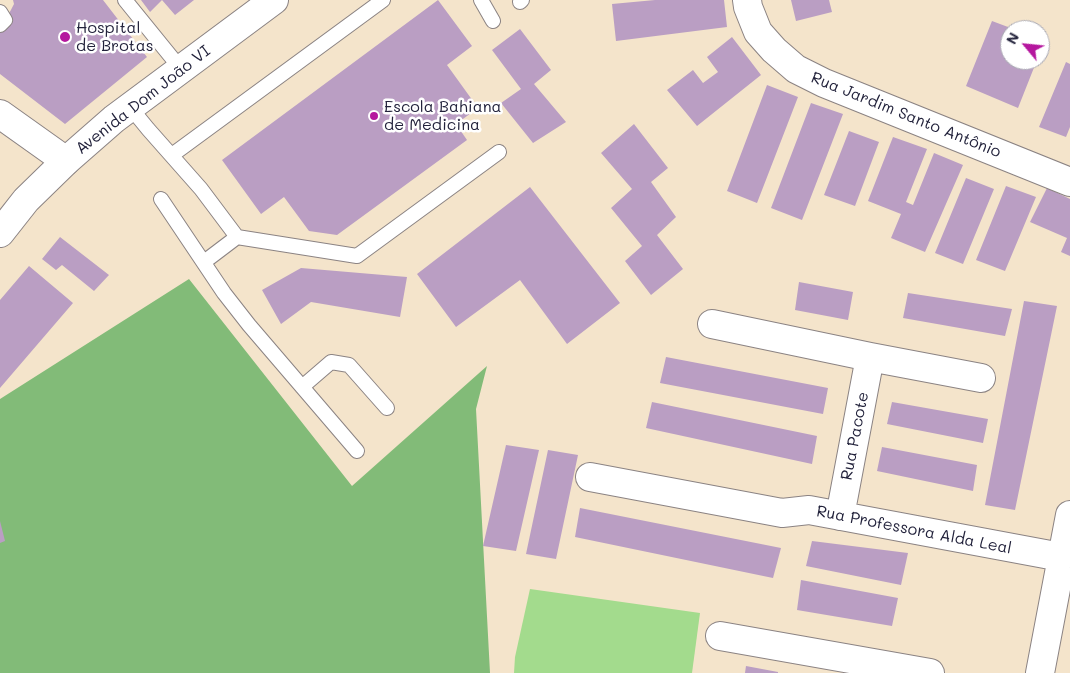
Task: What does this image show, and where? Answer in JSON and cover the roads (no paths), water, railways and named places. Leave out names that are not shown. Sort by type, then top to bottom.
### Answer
[{"type":"street","name":"Avenida Dom João VI","points":[[0,233],[26,200],[66,161],[114,119],[274,0]]},
{"type":"street","name":"Rua Jardim Santo Antônio","points":[[747,0],[758,32],[774,50],[796,69],[824,83],[1070,182]]},
{"type":"street","points":[[0,114],[66,161]]},
{"type":"street","points":[[712,324],[981,378]]},
{"type":"street","name":"Rua Pacote","points":[[840,516],[870,357]]},
{"type":"street","name":"Rua Professora Alda Leal","points":[[590,477],[782,513],[809,510],[1061,558]]},
{"type":"street","points":[[1040,673],[1070,515]]},
{"type":"street","points":[[720,636],[930,673]]},
{"type":"lane","points":[[125,0],[181,69]]},
{"type":"lane","points":[[172,155],[383,0]]},
{"type":"lane","points":[[481,0],[493,22]]},
{"type":"lane","points":[[0,12],[5,20],[0,24]]},
{"type":"lane","points":[[130,107],[201,189],[237,237],[357,256],[499,152]]},
{"type":"lane","points":[[161,199],[224,293],[248,325],[357,451]]},
{"type":"lane","points":[[204,262],[237,237]]},
{"type":"lane","points":[[302,387],[331,362],[349,365],[387,408]]},
{"type":"place","name":"Hospital de Brotas","points":[[65,37]]},
{"type":"place","name":"Escola Bahiana de Medicina","points":[[374,116]]}]
